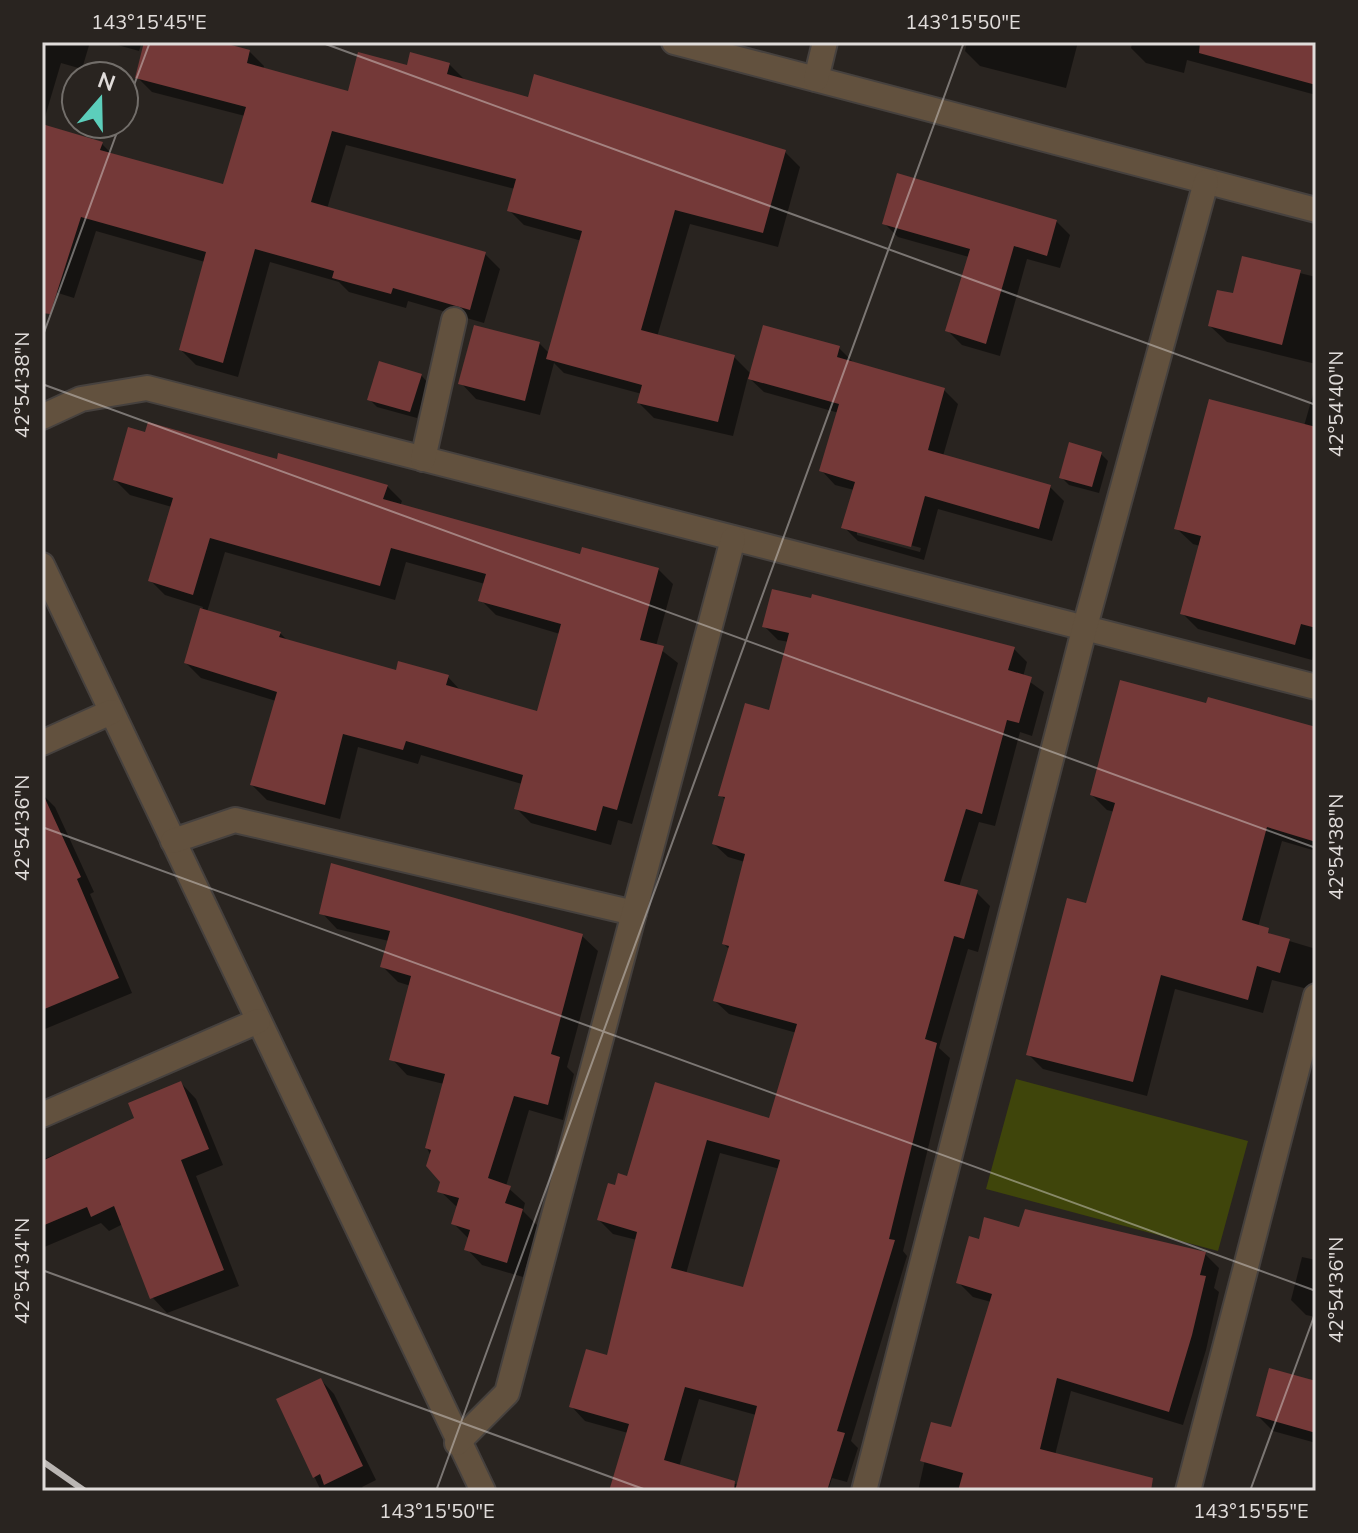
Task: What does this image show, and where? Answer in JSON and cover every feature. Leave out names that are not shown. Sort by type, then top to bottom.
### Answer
[{"type":"street","points":[[674,42],[1316,210]]},
{"type":"street","points":[[816,79],[825,42]]},
{"type":"street","points":[[864,1491],[1084,630],[1206,182]]},
{"type":"street","points":[[423,459],[454,320]]},
{"type":"street","points":[[42,417],[81,399],[147,388],[1316,687]]},
{"type":"street","points":[[457,1443],[507,1393],[733,539]]},
{"type":"street","points":[[42,565],[457,1443],[483,1491]]},
{"type":"street","points":[[42,743],[111,712]]},
{"type":"street","points":[[173,841],[235,820],[634,913]]},
{"type":"street","points":[[1188,1491],[1316,996]]},
{"type":"street","points":[[42,1115],[258,1021]]},
{"type":"green space","points":[[1016,1079],[1248,1141],[1218,1251],[986,1189]]},
{"type":"building","points":[[144,42],[220,42],[250,50],[247,63],[348,91],[358,52],[407,65],[410,52],[450,63],[447,74],[528,97],[534,74],[786,150],[763,233],[675,210],[641,330],[735,355],[718,422],[637,403],[642,385],[546,359],[582,231],[507,211],[516,179],[332,131],[311,202],[486,252],[470,310],[393,288],[391,294],[332,278],[334,271],[255,249],[223,363],[179,350],[206,252],[81,217],[50,314],[42,313],[42,124],[60,129],[60,140],[96,140],[103,142],[100,150],[223,184],[246,107],[140,79],[140,60]]},
{"type":"building","points":[[1200,42],[1316,42],[1316,85],[1199,53]]},
{"type":"building","points":[[897,173],[1057,220],[1047,256],[1014,246],[986,344],[945,331],[970,249],[882,224]]},
{"type":"building","points":[[1242,256],[1301,270],[1282,345],[1208,326],[1217,290],[1233,293]]},
{"type":"building","points":[[474,325],[540,342],[525,401],[458,384]]},
{"type":"building","points":[[763,325],[840,346],[837,357],[945,388],[928,450],[1051,485],[1039,529],[925,496],[911,547],[841,528],[855,482],[819,471],[839,404],[748,379]]},
{"type":"building","points":[[379,361],[422,374],[410,412],[367,400]]},
{"type":"building","points":[[1209,399],[1316,427],[1316,628],[1301,624],[1295,645],[1180,614],[1201,536],[1174,529]]},
{"type":"building","points":[[148,422],[277,459],[278,453],[388,485],[383,499],[580,554],[582,547],[659,568],[640,640],[664,646],[617,810],[603,806],[596,831],[514,809],[523,775],[406,741],[403,750],[343,734],[325,805],[250,785],[277,692],[184,663],[200,608],[281,632],[279,637],[396,670],[398,661],[449,675],[446,685],[537,711],[561,624],[478,601],[486,574],[391,548],[380,586],[210,538],[193,595],[148,581],[173,498],[113,480],[128,427],[145,432]]},
{"type":"building","points":[[1069,442],[1102,452],[1092,487],[1059,478]]},
{"type":"building","points":[[772,589],[811,598],[812,594],[1015,647],[1008,670],[1032,677],[1019,723],[1007,720],[982,814],[966,809],[944,881],[978,890],[964,939],[954,936],[925,1039],[937,1043],[889,1239],[895,1240],[837,1431],[845,1433],[827,1491],[735,1491],[757,1406],[685,1387],[664,1460],[735,1481],[734,1491],[609,1491],[629,1424],[569,1407],[586,1349],[607,1355],[637,1232],[597,1220],[608,1183],[615,1185],[618,1173],[627,1176],[655,1082],[769,1118],[797,1024],[713,1001],[729,946],[722,944],[745,854],[712,844],[725,797],[718,796],[745,703],[769,710],[789,633],[762,627]],"holes":[[[707,1140],[780,1160],[743,1287],[671,1268]]]},
{"type":"building","points":[[1120,680],[1206,703],[1208,697],[1316,727],[1316,842],[1267,827],[1242,920],[1269,928],[1268,933],[1290,939],[1280,973],[1257,966],[1248,1000],[1161,975],[1133,1082],[1026,1055],[1067,898],[1086,903],[1115,803],[1090,795]]},
{"type":"building","points":[[42,792],[81,877],[77,879],[119,978],[42,1010]]},
{"type":"building","points":[[331,863],[583,934],[551,1054],[560,1057],[548,1105],[514,1096],[488,1178],[511,1186],[505,1203],[523,1209],[507,1263],[464,1250],[470,1230],[451,1224],[459,1198],[437,1192],[440,1182],[426,1166],[431,1150],[425,1148],[445,1074],[389,1060],[411,976],[380,967],[390,931],[319,914]]},
{"type":"building","points":[[181,1081],[209,1149],[181,1160],[224,1270],[150,1299],[114,1206],[91,1217],[87,1207],[42,1226],[42,1161],[134,1118],[128,1103]]},
{"type":"building","points":[[1025,1209],[1206,1252],[1200,1275],[1206,1276],[1169,1412],[1057,1378],[1040,1449],[1153,1478],[1151,1491],[958,1491],[963,1473],[920,1461],[931,1422],[951,1427],[992,1294],[956,1283],[969,1236],[979,1239],[984,1217],[1019,1227]]},
{"type":"building","points":[[1269,1368],[1316,1381],[1316,1433],[1256,1416]]},
{"type":"building","points":[[321,1378],[363,1466],[324,1485],[320,1474],[313,1478],[276,1399]]},
{"type":"railway","points":[[42,1461],[85,1491]]}]
